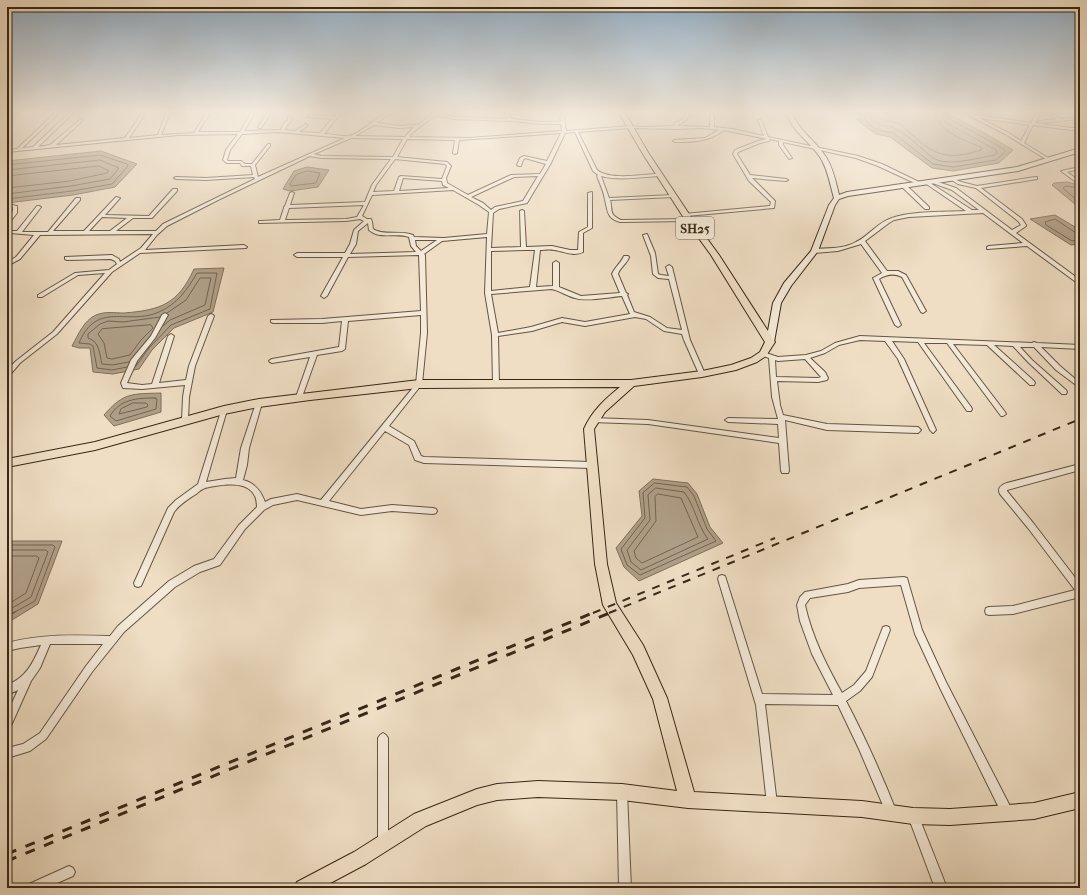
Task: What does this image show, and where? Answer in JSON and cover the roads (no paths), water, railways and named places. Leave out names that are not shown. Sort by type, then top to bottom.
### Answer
[{"type":"main road","name":"SH25","points":[[647,155],[673,196],[715,255],[770,342]]},
{"type":"main road","points":[[820,155],[828,167],[837,198]]},
{"type":"main road","points":[[7,463],[95,446],[224,410],[299,397],[419,384],[630,383],[702,374],[733,368],[767,356],[777,303],[787,285],[814,251],[832,205],[837,198],[847,194],[903,185],[1018,169],[1065,155]]},
{"type":"main road","points":[[630,383],[592,420],[589,429],[601,564],[610,605],[638,650],[660,698],[688,800]]},
{"type":"main road","points":[[303,888],[360,858],[420,820],[497,792],[538,789],[622,792],[688,800],[862,809],[914,816],[950,817],[1034,812],[1080,800]]},
{"type":"street","points":[[227,155],[225,160],[227,162],[241,162],[244,165],[253,165]]},
{"type":"street","points":[[253,165],[261,155]]},
{"type":"street","points":[[7,374],[67,321],[110,271],[138,252],[156,232],[173,221],[256,178],[310,155],[321,157],[394,158],[446,163],[449,166],[444,180],[445,184],[491,212]]},
{"type":"street","points":[[359,218],[359,215],[367,203],[374,185],[396,155]]},
{"type":"street","points":[[491,212],[497,208],[525,202],[553,155]]},
{"type":"street","points":[[587,155],[599,176],[609,202],[607,208],[614,219],[620,221],[688,217],[772,207],[772,200],[748,176],[736,155]]},
{"type":"street","points":[[846,155],[868,160],[926,182],[951,187],[1080,283]]},
{"type":"street","points":[[1041,155],[1049,160]]},
{"type":"street","points":[[519,165],[521,159],[524,157],[549,163]]},
{"type":"street","points":[[253,165],[256,178]]},
{"type":"street","points":[[1076,181],[1063,171],[1080,168]]},
{"type":"street","points":[[467,197],[513,176],[542,175]]},
{"type":"street","points":[[599,176],[608,178],[659,175]]},
{"type":"street","points":[[748,176],[786,180]]},
{"type":"street","points":[[396,193],[401,177],[444,180]]},
{"type":"street","points":[[176,178],[256,178]]},
{"type":"street","points":[[952,179],[960,183],[976,187],[1034,178]]},
{"type":"street","points":[[926,182],[971,212]]},
{"type":"street","points":[[903,185],[927,208]]},
{"type":"street","points":[[976,187],[1024,225],[1013,232]]},
{"type":"street","points":[[370,194],[453,189]]},
{"type":"street","points":[[101,216],[150,217],[176,190]]},
{"type":"street","points":[[282,222],[292,193]]},
{"type":"street","points":[[488,250],[556,248],[574,252],[581,251],[581,232],[590,228],[590,194]]},
{"type":"street","points":[[609,202],[673,196]]},
{"type":"street","points":[[85,233],[118,198]]},
{"type":"street","points":[[52,233],[50,232],[51,230],[78,199]]},
{"type":"street","points":[[286,207],[367,203]]},
{"type":"street","points":[[7,205],[12,205],[16,209],[15,213],[8,222],[10,226],[8,230],[18,233],[156,232]]},
{"type":"street","points":[[18,233],[39,207]]},
{"type":"street","points":[[522,211],[524,249]]},
{"type":"street","points":[[814,251],[838,249],[862,241],[893,219],[909,216],[984,211]]},
{"type":"street","points":[[491,212],[488,250],[488,293],[495,335],[496,384]]},
{"type":"street","points":[[112,232],[131,217]]},
{"type":"street","points":[[261,222],[351,220],[359,218],[369,220]]},
{"type":"street","points":[[351,220],[352,227]]},
{"type":"street","points":[[369,220],[372,232],[408,235],[413,238],[444,239],[489,235]]},
{"type":"street","points":[[324,296],[354,242],[354,233],[369,220]]},
{"type":"street","points":[[7,264],[18,258],[38,234]]},
{"type":"street","points":[[645,235],[655,261],[654,272],[663,277],[672,278]]},
{"type":"street","points":[[323,503],[419,384],[424,333],[422,280],[423,257],[414,246],[413,238]]},
{"type":"street","points":[[298,255],[346,256],[421,253],[444,239]]},
{"type":"street","points":[[862,241],[885,273]]},
{"type":"street","points":[[989,248],[1028,244]]},
{"type":"street","points":[[138,252],[244,247]]},
{"type":"street","points":[[533,288],[538,248]]},
{"type":"street","points":[[67,258],[112,257],[117,260],[119,264]]},
{"type":"street","points":[[626,257],[624,264],[615,274],[632,313],[635,315]]},
{"type":"street","points":[[556,263],[556,288]]},
{"type":"street","points":[[670,267],[685,332],[702,374]]},
{"type":"street","points":[[40,296],[77,274],[110,271]]},
{"type":"street","points":[[898,325],[876,278],[885,273],[898,273],[904,276],[923,311]]},
{"type":"street","points":[[488,293],[533,288],[556,288],[574,297],[581,298],[625,294]]},
{"type":"street","points":[[273,321],[345,319],[424,313]]},
{"type":"street","points":[[165,315],[153,337],[134,360],[124,383],[125,386],[130,387],[189,382]]},
{"type":"street","points":[[495,335],[532,329],[562,320],[585,324],[635,315],[648,318],[666,330],[685,332]]},
{"type":"street","points":[[185,420],[189,382],[194,359],[211,316]]},
{"type":"street","points":[[272,361],[342,349],[345,319]]},
{"type":"street","points":[[155,385],[171,336]]},
{"type":"street","points":[[785,471],[781,420],[778,411],[774,379],[767,356],[784,359],[806,357],[823,352],[837,344],[860,338],[1080,346]]},
{"type":"street","points":[[887,339],[900,359],[933,430]]},
{"type":"street","points":[[920,340],[969,409]]},
{"type":"street","points":[[948,341],[1003,414]]},
{"type":"street","points":[[988,343],[1013,364],[1032,383]]},
{"type":"street","points":[[1014,344],[1064,392]]},
{"type":"street","points":[[1034,344],[1058,368],[1080,386]]},
{"type":"street","points":[[299,397],[314,354]]},
{"type":"street","points":[[774,379],[818,380],[825,378],[823,374],[806,357]]},
{"type":"street","points":[[239,482],[245,448],[259,403]]},
{"type":"street","points":[[138,583],[171,510],[179,500],[197,490],[201,486],[224,410]]},
{"type":"street","points":[[592,420],[648,422],[783,441]]},
{"type":"street","points":[[728,420],[781,420],[828,427],[918,430]]},
{"type":"street","points":[[384,427],[412,443],[418,458],[424,460],[591,465]]},
{"type":"street","points":[[989,611],[1024,608],[1080,592],[1031,526],[1003,492],[1003,488],[1080,467]]},
{"type":"street","points":[[201,486],[235,480],[251,486],[259,494],[262,502],[261,508]]},
{"type":"street","points":[[7,753],[21,750],[33,745],[43,736],[65,702],[126,624],[172,584],[198,569],[217,562],[242,527],[261,508],[271,502],[297,498],[361,512],[392,508],[433,511]]},
{"type":"street","points":[[722,578],[759,699],[772,804]]},
{"type":"street","points":[[892,813],[853,724],[814,646],[802,613],[801,605],[803,600],[808,595],[848,588],[859,584],[904,582],[918,631],[943,685],[1008,813]]},
{"type":"street","points":[[759,699],[840,700],[857,688],[869,674],[886,630]]},
{"type":"street","points":[[7,647],[30,642],[112,640]]},
{"type":"street","points":[[7,726],[47,641]]},
{"type":"street","points":[[7,690],[20,686],[27,681]]},
{"type":"street","points":[[383,738],[383,844]]},
{"type":"street","points":[[622,792],[625,888]]},
{"type":"street","points":[[914,816],[941,888]]},
{"type":"street","points":[[33,888],[69,872]]},
{"type":"water","points":[[66,155],[111,155],[137,164],[115,187],[73,195],[7,203],[7,161]]},
{"type":"water","points":[[914,155],[1008,155],[999,163],[953,171],[932,168]]},
{"type":"water","points":[[307,167],[329,170],[318,187],[290,191],[283,189],[294,171]]},
{"type":"water","points":[[1067,182],[1080,185],[1080,210],[1052,185],[1054,183]]},
{"type":"water","points":[[1055,215],[1080,230],[1080,244],[1071,245],[1030,219]]},
{"type":"water","points":[[224,268],[213,312],[174,328],[152,350],[139,369],[113,374],[93,372],[90,348],[79,348],[72,346],[85,324],[92,317],[107,313],[137,312],[158,307],[175,298],[188,281],[194,269]]},
{"type":"water","points":[[161,393],[161,412],[114,426],[104,415],[111,407],[123,398],[135,394]]},
{"type":"water","points":[[653,479],[688,483],[697,494],[710,527],[723,543],[639,581],[624,567],[616,548],[642,516],[639,491]]},
{"type":"water","points":[[7,541],[62,541],[38,604],[12,620],[7,620]]},
{"type":"railway","points":[[609,613],[1080,419]]},
{"type":"railway","points":[[593,613],[775,538]]},
{"type":"railway","points":[[7,854],[595,612]]},
{"type":"railway","points":[[7,861],[612,612]]}]
